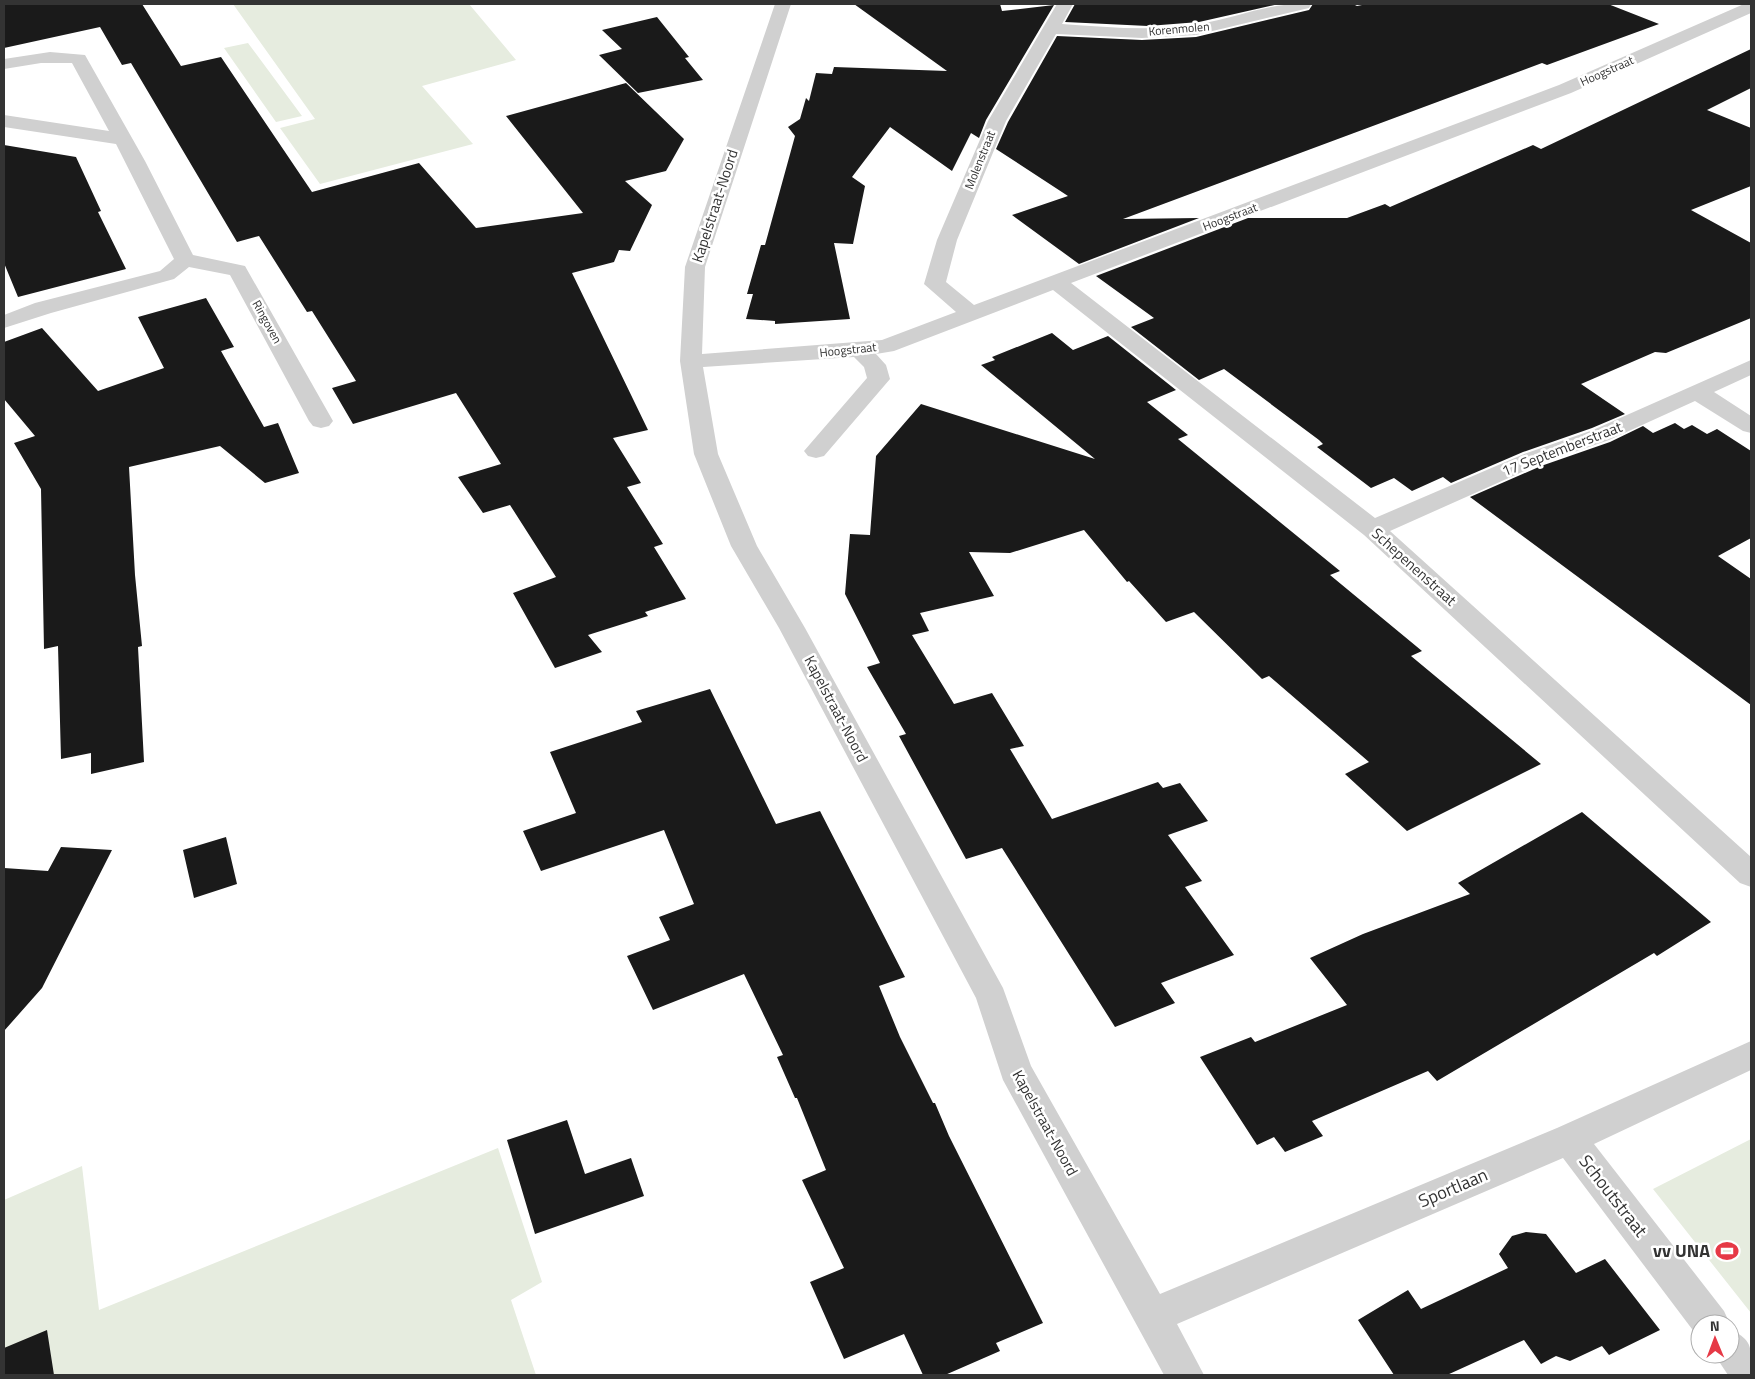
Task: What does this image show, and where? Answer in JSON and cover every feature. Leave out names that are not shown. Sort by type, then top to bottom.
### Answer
[{"type":"street","name":"Molenstraat","points":[[971,314],[935,284],[945,249],[997,121],[1065,4]]},
{"type":"street","name":"Korenmolen","points":[[1051,28],[1103,32],[1198,30],[1303,4]]},
{"type":"street","name":"Hoogstraat","points":[[691,361],[859,350],[886,346],[1057,283],[1565,89],[1751,7]]},
{"type":"street","name":"Kapelstraat-Noord","points":[[776,8],[695,267],[691,361],[706,454],[744,546],[792,628],[992,996],[1015,1070],[1185,1375]]},
{"type":"street","points":[[4,64],[43,56],[79,59],[123,139],[185,260],[167,275],[43,308],[4,322]]},
{"type":"street","points":[[4,122],[123,139]]},
{"type":"street","name":"Ringoven","points":[[185,260],[238,270],[321,421]]},
{"type":"street","name":"Schepenenstraat","points":[[1057,283],[1373,529],[1751,875]]},
{"type":"street","points":[[816,451],[880,379],[874,365],[859,350]]},
{"type":"street","name":"17 Septemberstraat","points":[[1373,529],[1532,459],[1601,435],[1751,368]]},
{"type":"street","points":[[1698,392],[1751,426]]},
{"type":"street","name":"Sportlaan","points":[[1152,1316],[1569,1139],[1751,1055]]},
{"type":"street","name":"Schoutstraat","points":[[1569,1139],[1703,1314]]},
{"type":"street","points":[[1740,1361],[1751,1375]]},
{"type":"shaded area","points":[[233,4],[469,4],[516,60],[422,86],[473,144],[320,184],[280,128],[315,119]]},
{"type":"shaded area","points":[[248,43],[302,116],[276,122],[224,48]]},
{"type":"shaded area","name":"vv UNA","points":[[1751,1139],[1751,1313],[1653,1189]]},
{"type":"shaded area","points":[[498,1148],[542,1282],[511,1300],[536,1375],[4,1375],[4,1200],[82,1166],[99,1310]]},
{"type":"building","points":[[4,4],[142,4],[181,66],[221,57],[312,192],[419,163],[476,228],[583,213],[506,116],[626,83],[684,139],[666,171],[625,181],[652,205],[630,251],[619,250],[614,262],[572,273],[648,430],[613,438],[641,483],[627,487],[663,544],[654,547],[686,599],[645,612],[648,616],[588,635],[602,652],[555,668],[513,593],[556,577],[510,505],[483,513],[458,477],[501,464],[456,393],[353,424],[332,388],[356,381],[312,311],[307,312],[259,236],[237,242],[131,63],[122,65],[100,27],[4,48]]},
{"type":"building","points":[[854,4],[1000,4],[1002,11],[1054,5],[986,120],[979,138],[971,133],[952,171],[890,127],[852,177],[865,186],[853,244],[834,243],[850,319],[775,324],[775,321],[746,319],[753,294],[747,294],[761,245],[765,245],[795,136],[788,127],[800,119],[806,98],[809,101],[816,73],[832,74],[834,67],[947,71]]},
{"type":"building","points":[[1075,4],[1279,4],[1199,22],[1148,26],[1065,22]]},
{"type":"building","points":[[1313,4],[1353,4],[1357,6],[1367,4],[1608,4],[1659,24],[1547,65],[1542,63],[1123,219],[1199,218],[1079,264],[1012,215],[1068,196],[996,149],[1008,122],[1057,36],[1142,40],[1196,37],[1309,10]]},
{"type":"building","points":[[657,17],[689,57],[685,58],[703,80],[638,93],[599,55],[622,49],[602,30]]},
{"type":"building","points":[[1751,49],[1751,88],[1707,110],[1751,128],[1751,186],[1691,210],[1751,243],[1751,318],[1666,353],[1655,352],[1581,384],[1625,414],[1592,428],[1523,452],[1451,483],[1443,477],[1412,491],[1394,478],[1371,488],[1317,447],[1323,444],[1319,440],[1224,369],[1199,380],[1131,327],[1154,318],[1096,276],[1248,218],[1347,218],[1385,204],[1390,207],[1533,145],[1541,149]]},
{"type":"building","points":[[4,145],[76,157],[101,211],[98,212],[126,269],[18,297],[4,263]]},
{"type":"building","points":[[206,298],[234,347],[221,351],[264,427],[278,423],[299,473],[265,483],[220,446],[129,467],[135,575],[142,646],[138,647],[144,762],[91,774],[91,753],[61,759],[58,646],[44,649],[41,489],[14,443],[35,436],[4,399],[4,342],[42,328],[98,391],[164,368],[138,317]]},
{"type":"building","points":[[1052,333],[1073,350],[1108,336],[1176,390],[1147,402],[1188,435],[1178,439],[1340,571],[1330,575],[1422,651],[1411,656],[1541,764],[1407,831],[1345,774],[1369,762],[1269,676],[1262,679],[1194,612],[1166,622],[1129,581],[1127,582],[1084,530],[1010,553],[969,552],[994,596],[920,613],[929,631],[912,635],[954,704],[992,693],[1024,746],[1010,749],[1052,819],[1158,782],[1163,788],[1180,783],[1208,821],[1168,835],[1202,881],[1185,887],[1234,955],[1161,983],[1175,1003],[1115,1027],[1002,848],[966,859],[899,736],[906,734],[867,667],[880,663],[845,594],[850,534],[870,535],[876,456],[921,404],[1095,459],[981,365],[995,360],[992,357]]},
{"type":"building","points":[[1675,423],[1684,429],[1692,425],[1707,434],[1717,429],[1751,451],[1751,538],[1718,556],[1751,579],[1751,705],[1470,497],[1541,466],[1610,442],[1643,426],[1653,433]]},
{"type":"building","points":[[710,689],[776,824],[820,811],[905,977],[879,986],[900,1037],[933,1103],[935,1103],[949,1136],[1043,1323],[996,1343],[1000,1351],[945,1375],[923,1375],[904,1334],[844,1359],[810,1282],[844,1268],[802,1180],[826,1170],[797,1098],[795,1098],[777,1057],[783,1055],[744,974],[653,1010],[627,956],[670,940],[659,917],[694,904],[664,830],[541,871],[523,831],[576,813],[550,752],[642,722],[636,711]]},
{"type":"building","points":[[1582,812],[1711,922],[1657,956],[1654,953],[1437,1081],[1428,1071],[1312,1121],[1323,1136],[1285,1152],[1274,1137],[1257,1145],[1200,1057],[1251,1037],[1255,1042],[1347,1005],[1310,958],[1363,934],[1470,894],[1458,883]]},
{"type":"building","points":[[226,837],[237,884],[194,898],[183,850]]},
{"type":"building","points":[[61,847],[112,850],[42,988],[4,1031],[4,868],[48,871]]},
{"type":"building","points":[[567,1120],[585,1174],[631,1158],[644,1196],[535,1234],[507,1140]]},
{"type":"building","points":[[1526,1232],[1546,1234],[1576,1273],[1605,1259],[1660,1330],[1609,1355],[1602,1346],[1570,1361],[1556,1356],[1541,1364],[1524,1340],[1447,1375],[1394,1375],[1358,1320],[1408,1290],[1421,1309],[1508,1268],[1499,1254],[1512,1236]]},
{"type":"building","points":[[47,1330],[54,1375],[4,1375],[4,1348]]},
{"type":"place","name":"vv UNA","points":[[1727,1251]]}]
